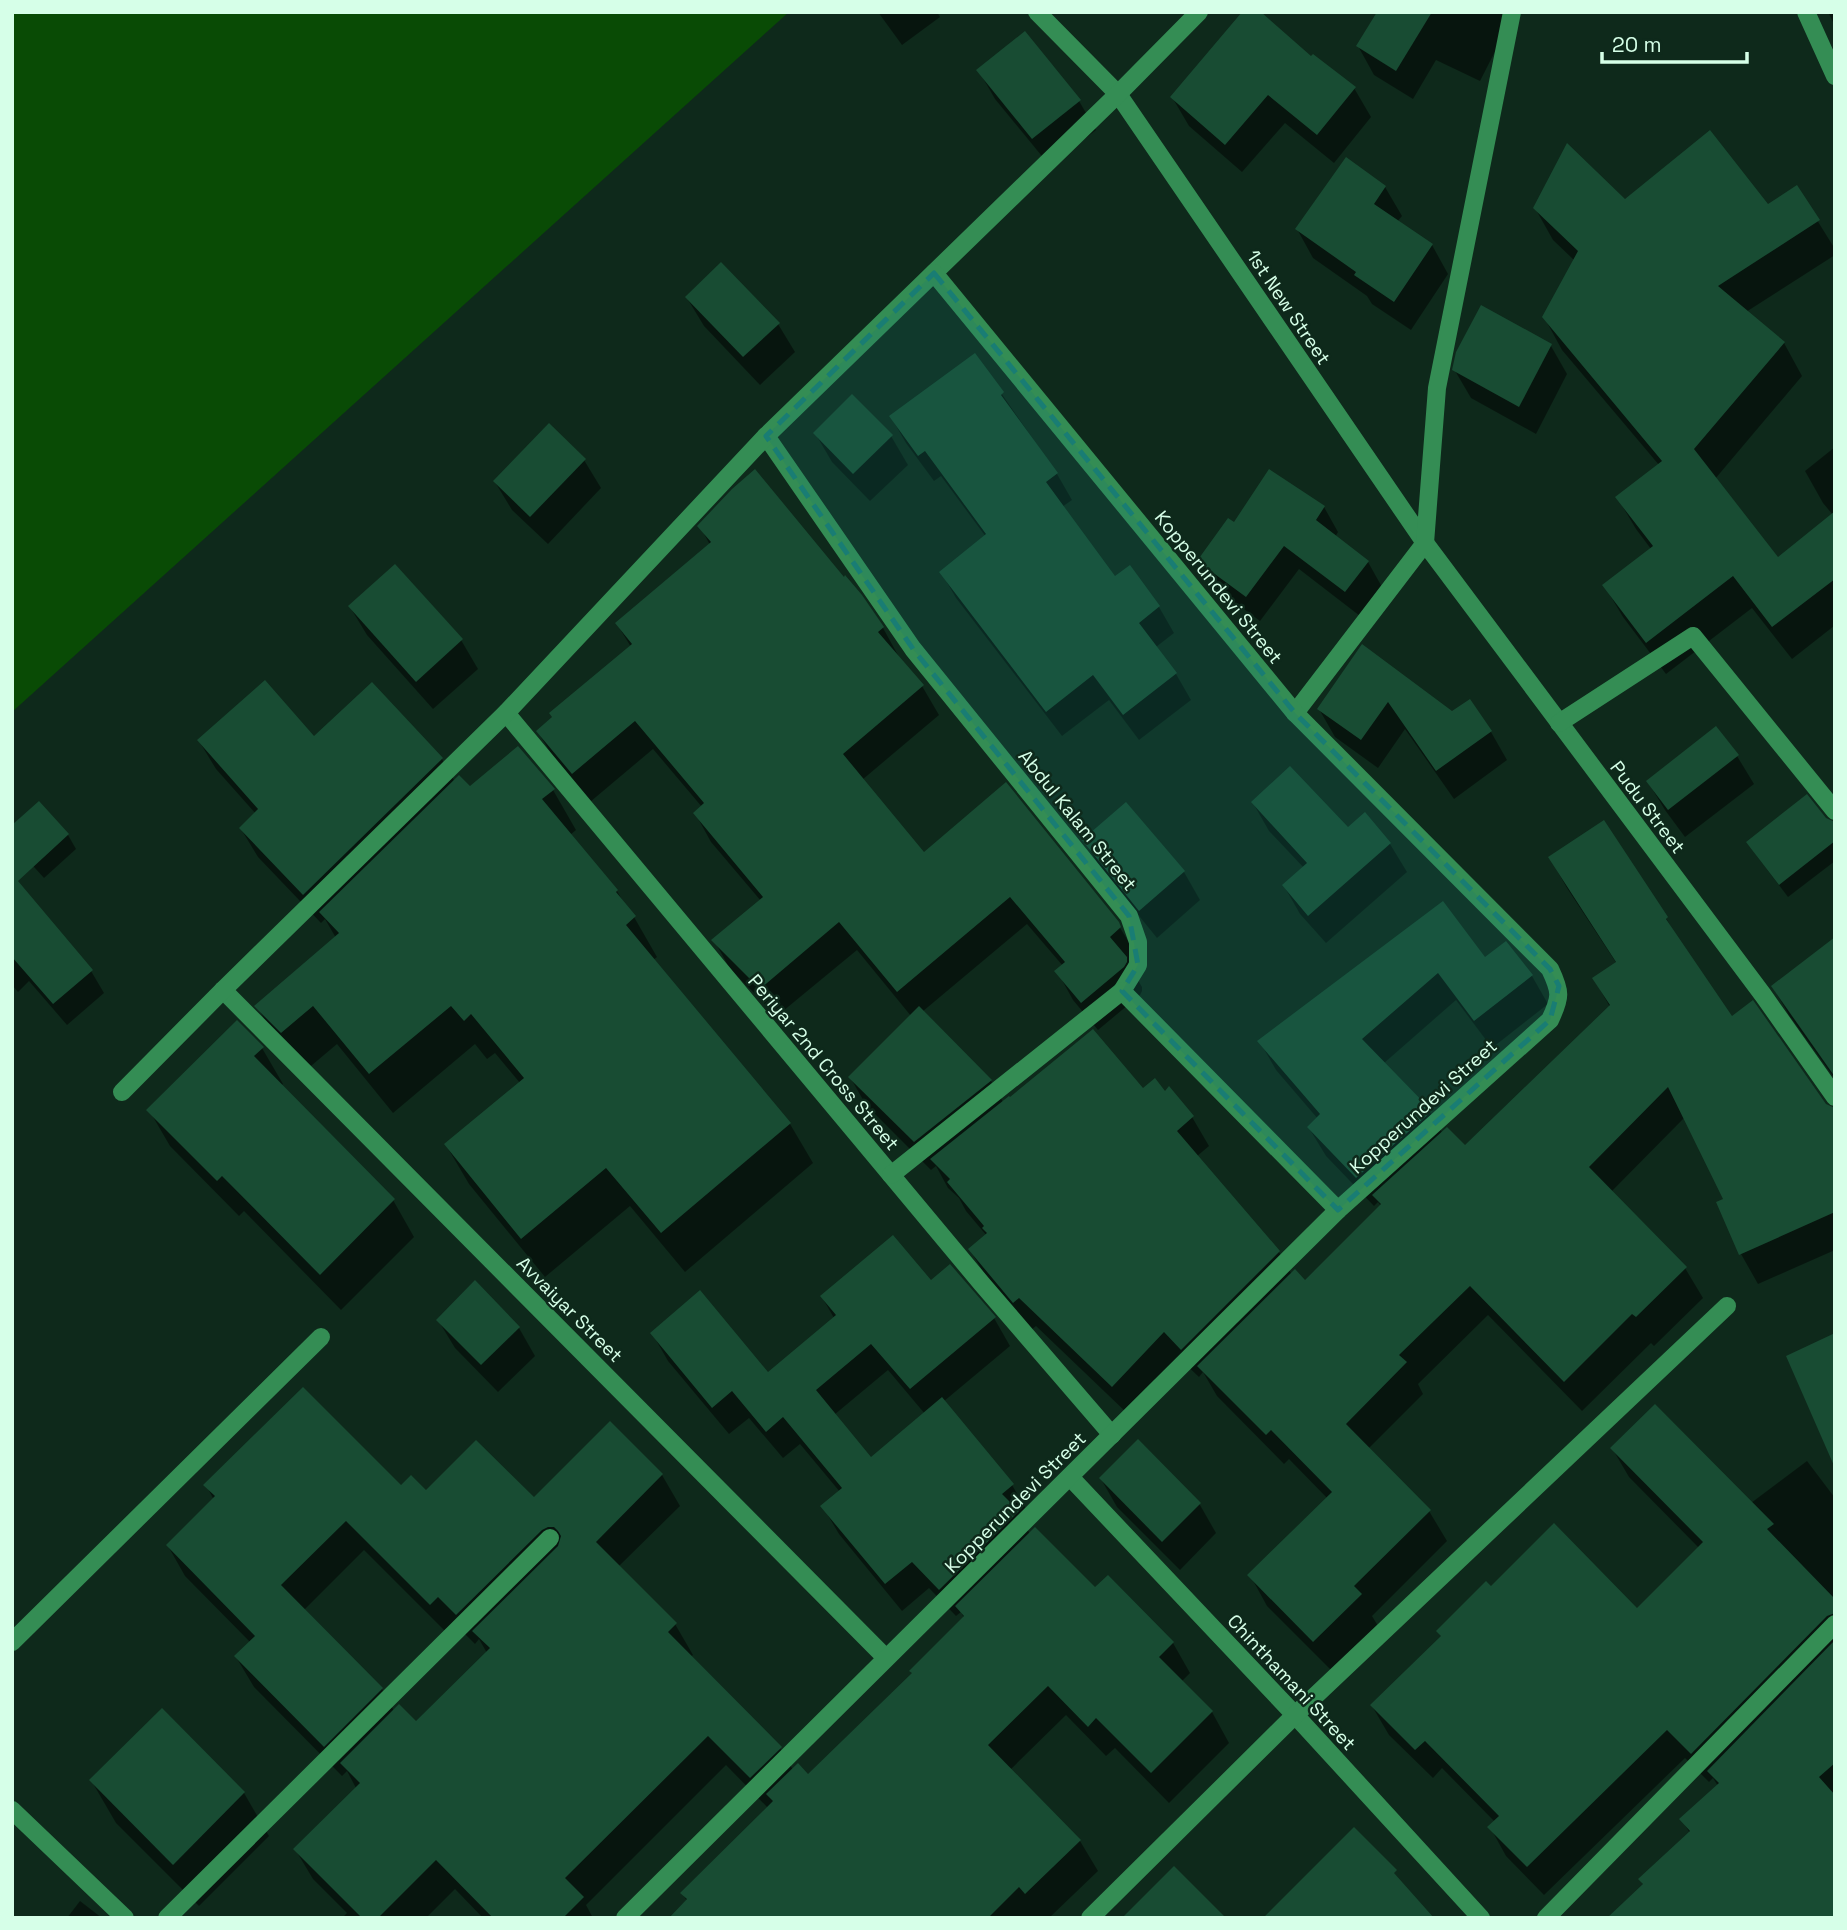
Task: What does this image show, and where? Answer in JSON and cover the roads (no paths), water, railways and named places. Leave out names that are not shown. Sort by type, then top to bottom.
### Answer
[{"type":"street","name":"1st New Street","points":[[1037,12],[1118,94],[1425,543]]},
{"type":"street","points":[[122,1092],[506,713],[766,436],[1199,12]]},
{"type":"street","points":[[1295,713],[1425,543],[1437,388],[1512,12]]},
{"type":"street","points":[[1806,12],[1835,76]]},
{"type":"street","name":"Kopperundevi Street","points":[[625,1918],[1338,1210],[1550,1020],[1557,1004],[1559,986],[1550,969],[1295,713],[934,274]]},
{"type":"street","name":"Abdul Kalam Street","points":[[766,436],[913,649],[1129,916],[1138,942],[1138,965],[1122,991]]},
{"type":"street","name":"Pudu Street","points":[[1425,543],[1763,995],[1835,1097]]},
{"type":"street","points":[[1559,723],[1693,636],[1835,811]]},
{"type":"street","name":"Periyar 2nd Cross Street","points":[[506,713],[891,1175],[1112,1435]]},
{"type":"street","name":"Avvaiyar Street","points":[[223,990],[886,1658]]},
{"type":"street","points":[[891,1175],[1122,991],[1338,1210]]},
{"type":"street","points":[[1090,1918],[1294,1715],[1727,1306]]},
{"type":"street","points":[[12,1642],[321,1337]]},
{"type":"street","name":"Chinthamani Street","points":[[1070,1477],[1481,1918]]},
{"type":"street","points":[[167,1918],[550,1538]]},
{"type":"street","points":[[1546,1918],[1835,1624]]},
{"type":"street","points":[[16,1822],[125,1918]]}]
